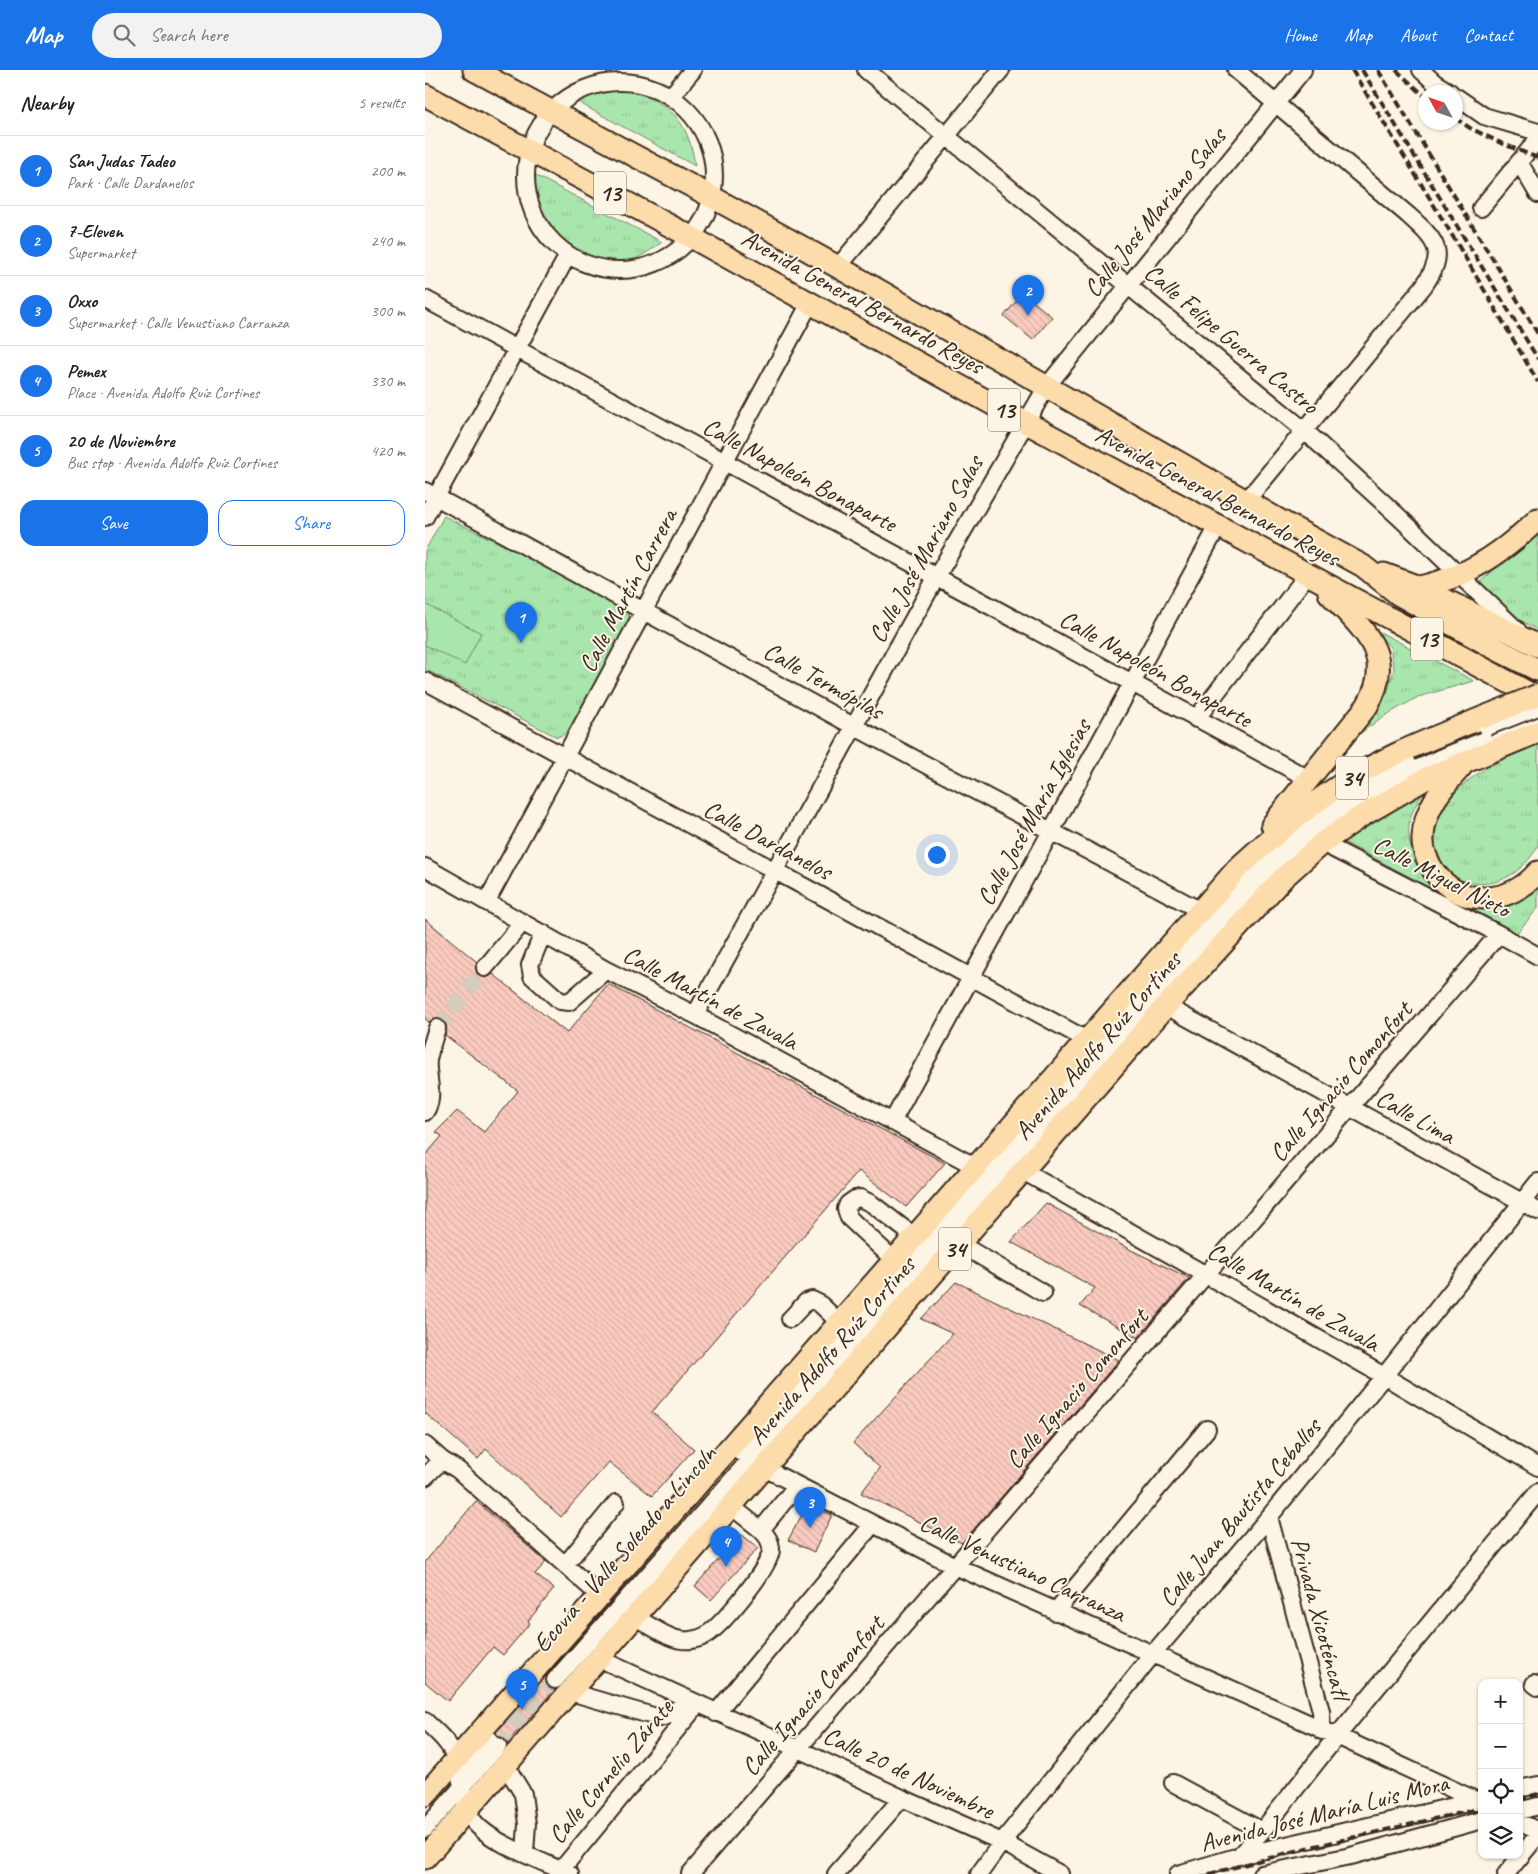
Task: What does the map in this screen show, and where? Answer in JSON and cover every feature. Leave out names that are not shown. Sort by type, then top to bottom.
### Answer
[{"type":"main road","name":"Avenida General Bernardo Reyes","points":[[474,70],[838,267],[1363,566],[1397,594],[1538,670]]},
{"type":"main road","name":"Avenida General Bernardo Reyes","points":[[425,95],[691,237],[1025,422],[1515,687],[1538,696]]},
{"type":"main road","points":[[1397,594],[1459,575],[1502,548],[1538,519]]},
{"type":"main road","points":[[1363,566],[1419,587],[1533,644]]},
{"type":"main road","points":[[1238,868],[1367,706],[1375,693],[1380,670],[1378,657],[1364,632],[1312,577]]},
{"type":"main road","points":[[1515,687],[1538,708]]},
{"type":"main road","name":"Avenida Adolfo Ruíz Cortines","points":[[425,1858],[506,1766],[557,1682],[599,1659],[1165,1006],[1277,884],[1322,843],[1392,798],[1427,778],[1467,760],[1488,733],[1538,696]]},
{"type":"main road","name":"Avenida Adolfo Ruíz Cortines","points":[[425,1795],[459,1774],[600,1596],[1238,868],[1293,819],[1334,789],[1414,746],[1488,733],[1538,732]]},
{"type":"main road","points":[[1467,760],[1442,788],[1431,806],[1425,822],[1423,837],[1425,852],[1431,867],[1441,881],[1454,891],[1469,897],[1487,899],[1519,889],[1538,872]]},
{"type":"street","points":[[671,96],[693,70]]},
{"type":"street","name":"Calle Felipe Guerra Castro","points":[[866,70],[1305,431],[1533,644]]},
{"type":"street","points":[[838,267],[1001,70]]},
{"type":"street","points":[[1236,70],[1419,224],[1433,241],[1437,253],[1436,264],[1423,287],[1246,501]]},
{"type":"street","name":"Calle José Mariano Salas","points":[[695,1015],[937,576],[1047,386],[1303,70]]},
{"type":"street","points":[[1421,70],[1438,85]]},
{"type":"street","points":[[608,82],[637,83],[651,86],[671,96],[692,115],[707,140],[714,168],[711,197],[704,218],[691,237],[675,252],[655,264],[633,270],[610,270],[588,265],[568,255],[548,237],[540,226],[529,202],[525,176],[529,150],[551,112],[567,98],[587,88],[608,82]]},
{"type":"street","points":[[1463,102],[1484,116],[1538,132]]},
{"type":"street","points":[[1481,208],[1538,139]]},
{"type":"street","points":[[1519,162],[1538,194]]},
{"type":"street","points":[[425,516],[430,494],[516,349],[568,255]]},
{"type":"street","name":"Calle Napoleón Bonaparte","points":[[425,299],[1309,779]]},
{"type":"street","name":"Calle Martín Carrera","points":[[487,901],[810,302]]},
{"type":"street","name":"Calle Termópilas","points":[[430,494],[855,727],[1201,910]]},
{"type":"street","name":"Calle José María Iglesias","points":[[892,1122],[1218,526]]},
{"type":"street","points":[[1196,719],[1312,577]]},
{"type":"street","name":"Calle Dardanelos","points":[[425,681],[1087,1040]]},
{"type":"street","name":"Ecovía - Valle Soleado a Lincoln","points":[[557,1682],[1242,882],[1270,854],[1315,816],[1354,789],[1406,761],[1488,733],[1538,708]]},
{"type":"street","points":[[1488,733],[1538,720]]},
{"type":"street","name":"Calle Miguel Nieto","points":[[1322,843],[1538,956]]},
{"type":"street","name":"Calle Martín de Zavala","points":[[425,867],[606,970],[695,1015],[977,1167]]},
{"type":"street","points":[[485,968],[523,922]]},
{"type":"street","points":[[543,934],[530,965],[532,976],[560,1001],[569,1002],[606,970]]},
{"type":"street","name":"Calle Ignacio Comonfort","points":[[690,1874],[1499,934]]},
{"type":"street","name":"Calle Lima","points":[[1165,1006],[1538,1211]]},
{"type":"street","points":[[425,1112],[430,1094],[428,1060],[437,1028]]},
{"type":"street","name":"Calle Martín de Zavala","points":[[1023,1171],[1207,1274],[1538,1467]]},
{"type":"street","name":"Calle Juan Bautista Ceballos","points":[[979,1874],[1002,1842],[1153,1654],[1269,1518],[1538,1182]]},
{"type":"street","points":[[894,1260],[849,1218],[845,1208],[847,1204],[855,1199],[866,1200],[915,1237]]},
{"type":"street","points":[[960,1244],[1043,1293]]},
{"type":"street","points":[[790,1319],[806,1302],[811,1300],[820,1304],[840,1323]]},
{"type":"street","points":[[1055,1612],[1207,1429]]},
{"type":"street","points":[[425,1445],[442,1460],[458,1470],[600,1596]]},
{"type":"street","points":[[425,1477],[442,1460]]},
{"type":"street","name":"Calle Venustiano Carranza","points":[[764,1468],[955,1566],[1478,1800]]},
{"type":"street","points":[[761,1530],[797,1485]]},
{"type":"street","points":[[1239,1856],[1262,1830],[1329,1734],[1538,1492]]},
{"type":"street","points":[[565,1565],[616,1503]]},
{"type":"street","points":[[635,1617],[671,1637],[690,1640],[702,1637],[710,1632],[728,1614],[769,1560],[771,1546],[769,1539],[761,1530],[731,1506]]},
{"type":"street","name":"Privada Xicoténcatl","points":[[1269,1518],[1321,1711],[1329,1734]]},
{"type":"street","name":"Calle Cornelio Zárate","points":[[716,1713],[873,1524]]},
{"type":"street","name":"Calle 20 de Noviembre","points":[[599,1659],[1002,1842],[1060,1874]]},
{"type":"street","points":[[557,1682],[660,1718],[673,1714],[692,1701]]},
{"type":"street","name":"Calle Cornelio Zárate","points":[[565,1872],[692,1701]]},
{"type":"street","points":[[425,1721],[444,1740],[459,1774],[467,1810],[478,1826],[525,1853],[565,1872]]},
{"type":"street","points":[[425,1812],[459,1774],[493,1742]]},
{"type":"street","points":[[506,1766],[523,1794],[527,1824],[525,1853]]},
{"type":"street","points":[[425,1829],[459,1774]]},
{"type":"street","points":[[1173,1783],[1262,1830]]},
{"type":"street","points":[[1523,1789],[1538,1785]]},
{"type":"street","points":[[836,1874],[902,1798]]},
{"type":"street","name":"Avenida José María Luis Mora","points":[[1178,1874],[1239,1856],[1478,1801]]},
{"type":"street","points":[[1523,1809],[1538,1806]]},
{"type":"street","name":"Avenida José María Luis Mora","points":[[1261,1874],[1351,1856],[1478,1821]]},
{"type":"street","points":[[1523,1824],[1538,1831]]},
{"type":"street","points":[[1506,1874],[1538,1835]]},
{"type":"green space","points":[[601,86],[637,93],[665,107],[676,117],[685,130],[695,166],[572,99],[589,89]]},
{"type":"green space","points":[[531,173],[662,242],[636,258],[621,261],[591,258],[575,252],[562,244],[543,221],[533,190]]},
{"type":"green space","points":[[444,516],[623,604],[630,618],[570,732],[557,737],[425,669],[425,551]]},
{"type":"green space","points":[[1538,530],[1538,630],[1514,615],[1478,584]]},
{"type":"green space","points":[[425,604],[481,633],[465,665],[425,645]]},
{"type":"green space","points":[[1374,629],[1474,681],[1418,697],[1381,718],[1350,741],[1387,694],[1394,669],[1390,647]]},
{"type":"green space","points":[[1538,744],[1538,846],[1518,870],[1500,880],[1480,883],[1463,881],[1456,878],[1449,873],[1442,863],[1430,834],[1441,810],[1452,796],[1474,776],[1498,761]]},
{"type":"green space","points":[[1425,789],[1412,813],[1409,823],[1409,834],[1413,853],[1434,890],[1344,842]]},
{"type":"green space","points":[[1538,880],[1538,908],[1517,933],[1448,898]]},
{"type":"building","points":[[1023,293],[1052,317],[1033,340],[1004,316]]},
{"type":"building","points":[[425,919],[477,962],[476,971],[479,976],[488,977],[493,974],[567,1033],[608,984],[945,1163],[906,1207],[859,1171],[652,1412],[694,1449],[652,1496],[609,1462],[561,1517],[486,1449],[478,1459],[425,1413],[425,1156],[442,1136],[436,1132],[457,1111],[484,1132],[518,1091],[445,1035],[447,1026],[444,1021],[435,1018],[429,1022],[425,1019]]},
{"type":"building","points":[[1046,1203],[1129,1249],[1189,1278],[1138,1338],[1080,1306],[1095,1288],[1011,1242]]},
{"type":"building","points":[[956,1282],[1119,1360],[962,1543],[861,1493],[880,1468],[853,1443],[953,1334],[921,1319]]},
{"type":"building","points":[[476,1501],[546,1562],[535,1574],[554,1589],[528,1621],[530,1623],[503,1655],[493,1647],[448,1701],[425,1682],[425,1562]]},
{"type":"building","points":[[808,1504],[832,1515],[814,1552],[788,1540]]},
{"type":"building","points":[[741,1534],[758,1548],[711,1600],[695,1586]]},
{"type":"building","points":[[546,1676],[546,1684],[554,1690],[507,1743],[496,1733]]},
{"type":"tunnel","points":[[437,1028],[485,968]]},
{"type":"tunnel","points":[[498,1746],[555,1680]]},
{"type":"tunnel","points":[[489,1739],[518,1705]]},
{"type":"railway","points":[[1352,70],[1538,382]]},
{"type":"railway","points":[[1362,70],[1538,359]]},
{"type":"railway","points":[[1378,70],[1538,334]]},
{"type":"railway","points":[[1396,70],[1418,90]]},
{"type":"railway","points":[[1463,123],[1503,144],[1538,158]]},
{"type":"railway","points":[[1523,1798],[1538,1794]]},
{"type":"railway","points":[[1209,1874],[1307,1848],[1478,1809]]},
{"type":"place","name":"7-Eleven","points":[[1028,316]]},
{"type":"place","name":"San Judas Tadeo","points":[[521,643]]},
{"type":"place","name":"Oxxo","points":[[810,1528]]},
{"type":"place","name":"Pemex","points":[[726,1567]]},
{"type":"place","name":"20 de Noviembre","points":[[522,1710]]}]
